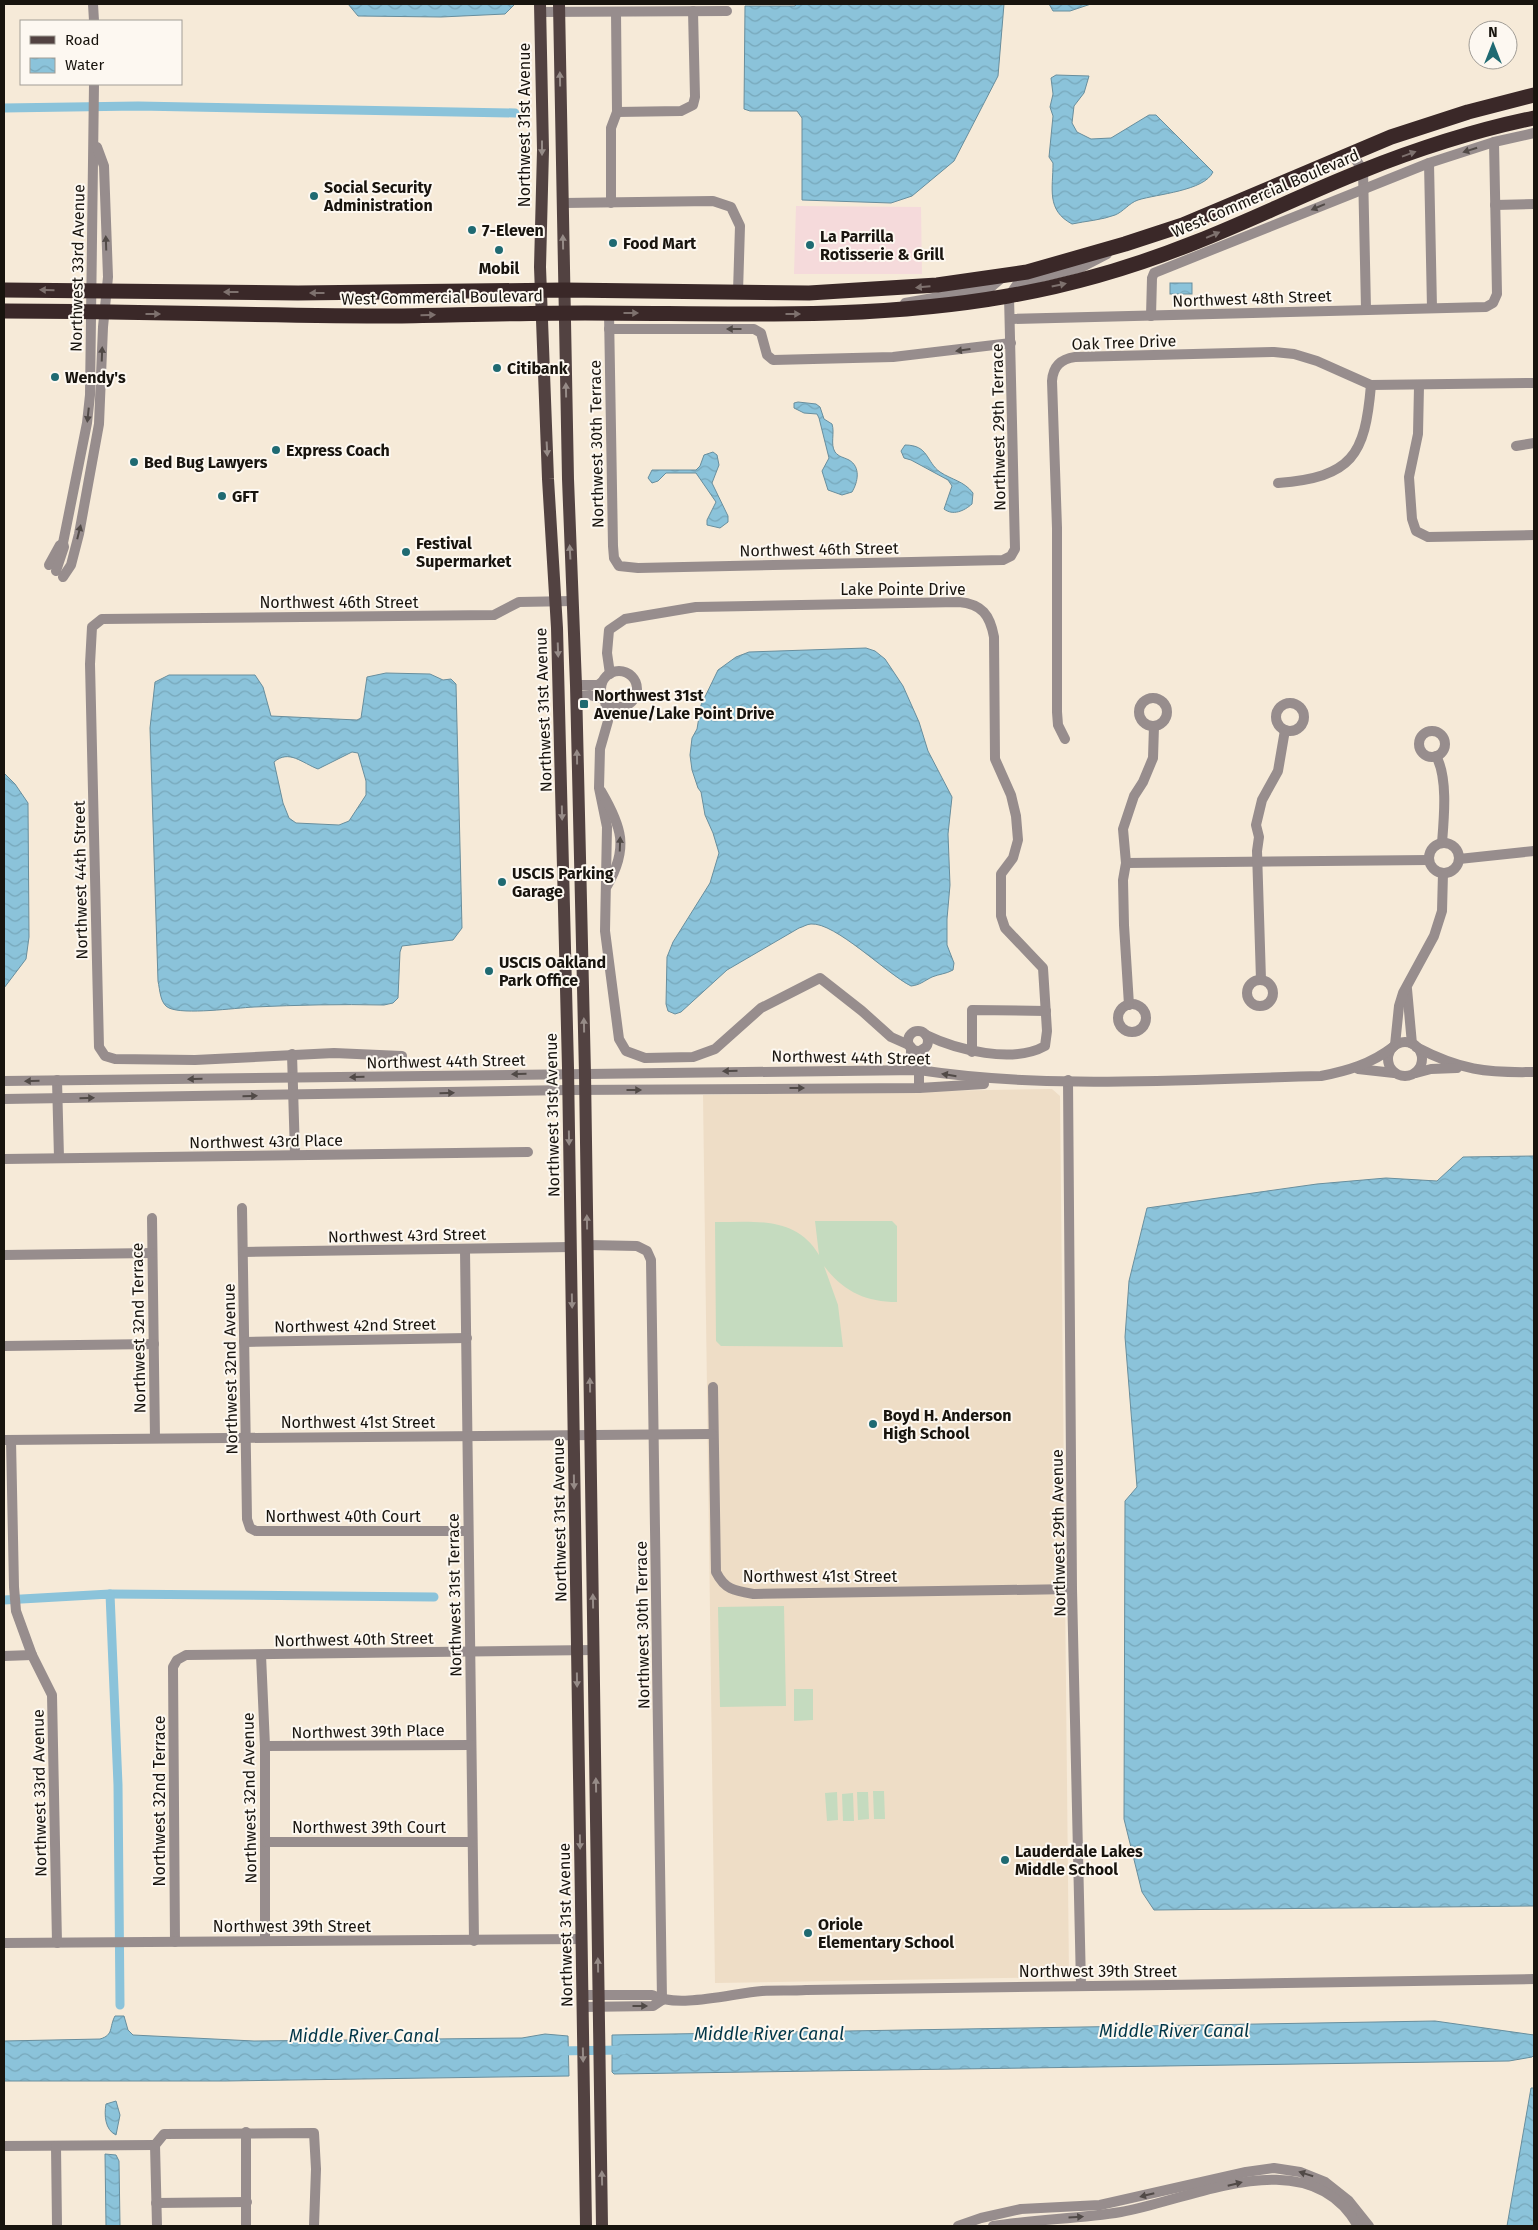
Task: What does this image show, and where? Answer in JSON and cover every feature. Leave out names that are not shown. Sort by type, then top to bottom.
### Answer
[{"type":"highway","name":"West Commercial Boulevard","points":[[4,290],[425,294],[564,290],[738,292],[878,290],[937,285],[1005,275],[1051,265],[1125,244],[1183,224],[1351,153],[1429,124],[1534,96]]},
{"type":"highway","name":"West Commercial Boulevard","points":[[4,311],[97,314],[395,316],[542,313],[880,312],[1008,296],[1066,284],[1139,262],[1192,243],[1363,170],[1463,136],[1534,118]]},
{"type":"main road","name":"Northwest 31st Avenue","points":[[559,7],[564,313],[576,691],[585,1074],[602,2226]]},
{"type":"main road","name":"Northwest 31st Avenue","points":[[540,8],[543,150],[540,232],[541,291],[548,480],[556,602],[568,1074],[586,2226]]},
{"type":"street","points":[[93,4],[94,20]]},
{"type":"street","points":[[540,8],[559,7],[616,12],[728,10]]},
{"type":"street","points":[[617,112],[681,111],[693,105],[695,97],[693,11]]},
{"type":"street","points":[[611,203],[612,128],[617,112],[616,12]]},
{"type":"street","name":"Northwest 33rd Avenue","points":[[94,85],[95,138],[91,291],[97,314],[99,424],[96,448],[72,565],[56,571],[64,547],[63,544],[87,423],[97,314],[107,291],[104,166],[95,138]]},
{"type":"street","points":[[1151,316],[1154,273],[1429,163],[1494,142],[1534,133]]},
{"type":"street","points":[[1494,142],[1495,204],[1534,204]]},
{"type":"street","points":[[1351,153],[1363,170],[1366,310]]},
{"type":"street","points":[[1429,163],[1432,308]]},
{"type":"street","points":[[563,203],[713,202],[732,207],[740,226],[738,292]]},
{"type":"street","name":"Northwest 48th Street","points":[[1011,319],[1486,307],[1493,303],[1497,294],[1495,204]]},
{"type":"street","name":"West Commercial Boulevard","points":[[1008,296],[1018,283],[1080,268],[1125,244]]},
{"type":"street","name":"West Commercial Boulevard","points":[[880,312],[906,302],[990,288],[1005,275]]},
{"type":"street","name":"Northwest 29th Terrace","points":[[1008,296],[1011,319],[1015,549],[1011,556]]},
{"type":"street","name":"Northwest 30th Terrace","points":[[609,313],[613,546],[616,563],[626,568]]},
{"type":"street","points":[[609,328],[754,329],[761,333],[767,355],[773,360],[893,357],[1011,343]]},
{"type":"street","name":"Oak Tree Drive","points":[[1065,739],[1058,725],[1057,712],[1057,528],[1052,381],[1054,370],[1059,363],[1075,357],[1274,352],[1294,354],[1317,361],[1371,386],[1534,383]]},
{"type":"street","points":[[1278,483],[1318,477],[1339,468],[1351,460],[1364,433],[1371,386]]},
{"type":"street","points":[[1419,386],[1418,434],[1409,477],[1412,519],[1416,530],[1428,537],[1534,535]]},
{"type":"street","points":[[1516,446],[1534,443]]},
{"type":"street","name":"Northwest 46th Street","points":[[626,568],[1003,560],[1011,556]]},
{"type":"street","name":"Northwest 46th Street","points":[[102,619],[494,616],[519,602],[573,601]]},
{"type":"street","name":"Lake Pointe Drive","points":[[605,889],[605,931],[619,1039],[626,1052],[645,1058],[694,1057],[715,1049],[761,1008],[820,978],[891,1037],[910,1043],[915,1050],[927,1046],[949,1045],[984,1054],[1034,1052],[1044,1046],[1047,1031],[1043,968],[1005,928],[1001,916],[1001,874],[1013,858],[1018,840],[1016,816],[1011,795],[995,759],[994,637],[992,625],[985,613],[972,603],[960,602],[696,607],[650,614],[625,619],[609,630],[606,678]]},
{"type":"street","name":"Northwest 44th Street","points":[[102,619],[92,627],[90,640],[99,1047],[104,1056],[115,1059],[195,1060],[334,1053],[402,1056]]},
{"type":"street","points":[[576,691],[598,685],[606,678],[624,672],[631,675],[637,685],[635,699],[626,706],[618,708],[608,721],[600,749],[599,788],[607,827],[605,889]]},
{"type":"street","points":[[606,678],[601,689],[608,721]]},
{"type":"street","points":[[576,691],[604,700],[618,708]]},
{"type":"street","points":[[1129,1005],[1124,925],[1126,863],[1123,829],[1134,796],[1143,782],[1153,758],[1154,726]]},
{"type":"street","points":[[1261,980],[1259,837],[1256,825],[1262,800],[1278,771],[1285,730]]},
{"type":"street","points":[[1436,756],[1442,776],[1442,843]]},
{"type":"street","points":[[599,788],[616,816],[622,840],[618,867],[605,889]]},
{"type":"street","points":[[1442,843],[1452,845],[1459,859],[1455,868],[1443,873],[1433,868],[1429,860],[1434,847],[1442,843]]},
{"type":"street","points":[[1459,859],[1534,851]]},
{"type":"street","points":[[1126,863],[1429,860]]},
{"type":"street","points":[[1443,873],[1442,911],[1434,936],[1412,974],[1401,1000],[1394,1046],[1388,1062],[1394,1073],[1408,1076],[1431,1069],[1466,1068]]},
{"type":"street","points":[[1407,989],[1414,1045],[1422,1060],[1421,1066],[1416,1072]]},
{"type":"street","points":[[972,1052],[972,1010],[1046,1011]]},
{"type":"street","points":[[1398,1016],[1409,1016]]},
{"type":"street","name":"Lake Pointe Drive","points":[[910,1043],[916,1032],[927,1046]]},
{"type":"street","points":[[1394,1046],[1402,1042],[1414,1045],[1452,1064],[1466,1068],[1493,1073],[1534,1072]]},
{"type":"street","points":[[910,1043],[911,1059],[919,1070]]},
{"type":"street","points":[[919,1088],[919,1070],[927,1046]]},
{"type":"street","name":"Northwest 44th Street","points":[[4,1081],[919,1070],[972,1078],[1068,1080],[1321,1076],[1355,1069],[1382,1056],[1394,1046]]},
{"type":"street","points":[[292,1054],[295,1155]]},
{"type":"street","name":"Northwest 44th Street","points":[[1355,1069],[1394,1073]]},
{"type":"street","points":[[424,1076],[425,1094]]},
{"type":"street","points":[[57,1080],[58,1158]]},
{"type":"street","name":"Northwest 44th Street","points":[[4,1099],[425,1094],[568,1090],[919,1088],[1068,1080]]},
{"type":"street","name":"Northwest 29th Avenue","points":[[1068,1080],[1072,1589],[1081,1985]]},
{"type":"street","name":"Northwest 43rd Place","points":[[4,1159],[528,1152]]},
{"type":"street","name":"Northwest 32nd Avenue","points":[[242,1208],[247,1518],[250,1528]]},
{"type":"street","name":"Northwest 32nd Terrace","points":[[152,1218],[155,1438]]},
{"type":"street","name":"Northwest 30th Terrace","points":[[588,1246],[637,1246],[647,1251],[651,1260],[662,2000]]},
{"type":"street","name":"Northwest 43rd Street","points":[[243,1252],[571,1247]]},
{"type":"street","name":"Northwest 31st Terrace","points":[[465,1250],[474,1941]]},
{"type":"street","points":[[4,1255],[152,1253]]},
{"type":"street","name":"Northwest 42nd Street","points":[[244,1342],[467,1338]]},
{"type":"street","points":[[4,1346],[154,1344]]},
{"type":"street","name":"Northwest 41st Street","points":[[713,1387],[712,1434],[716,1572],[722,1583],[731,1591],[754,1594],[1072,1589]]},
{"type":"street","name":"Northwest 41st Street","points":[[8,1440],[712,1434]]},
{"type":"street","name":"Northwest 33rd Avenue","points":[[8,1440],[8,1538],[16,1611],[32,1655],[52,1695],[57,1944]]},
{"type":"street","name":"Northwest 40th Court","points":[[250,1528],[256,1531],[468,1530]]},
{"type":"street","name":"Northwest 40th Street","points":[[177,1660],[186,1655],[594,1650]]},
{"type":"street","points":[[4,1656],[32,1655]]},
{"type":"street","name":"Northwest 32nd Avenue","points":[[261,1655],[266,1842],[265,1941]]},
{"type":"street","name":"Northwest 32nd Terrace","points":[[175,1942],[173,1667],[177,1660]]},
{"type":"street","name":"Northwest 39th Place","points":[[264,1746],[471,1745]]},
{"type":"street","name":"Northwest 39th Court","points":[[266,1842],[472,1842]]},
{"type":"street","name":"Northwest 39th Street","points":[[4,1943],[581,1939]]},
{"type":"street","name":"Northwest 39th Street","points":[[582,2001],[653,2006],[662,2000],[699,1999],[762,1991],[1081,1985],[1220,1986],[1534,1979]]},
{"type":"street","points":[[246,2132],[246,2226]]},
{"type":"street","points":[[157,2226],[155,2145],[164,2134],[246,2132],[314,2133],[316,2169],[314,2226]]},
{"type":"street","points":[[4,2146],[155,2145]]},
{"type":"street","points":[[56,2146],[57,2226]]},
{"type":"street","points":[[958,2226],[981,2218],[1021,2209],[1100,2205],[1246,2172],[1274,2168],[1300,2172],[1325,2182],[1349,2200],[1368,2226]]},
{"type":"street","points":[[993,2226],[1038,2219],[1122,2212],[1262,2179],[1295,2180],[1319,2189],[1342,2205],[1358,2226]]},
{"type":"street","points":[[156,2203],[247,2202]]},
{"type":"shaded area","points":[[796,206],[921,207],[922,274],[794,274]]},
{"type":"shaded area","points":[[1052,1089],[1060,1096],[1069,1977],[715,1983],[703,1095]]},
{"type":"green space","points":[[815,1221],[892,1221],[897,1226],[897,1302],[875,1300],[856,1293],[839,1282],[824,1266],[838,1305],[843,1347],[721,1346],[716,1341],[715,1222],[759,1222],[787,1227],[799,1233],[810,1242],[819,1255]]},
{"type":"green space","points":[[784,1606],[786,1706],[720,1707],[718,1607]]},
{"type":"green space","points":[[794,1689],[813,1689],[813,1720],[794,1721]]},
{"type":"green space","points":[[873,1791],[884,1791],[885,1819],[874,1819]]},
{"type":"green space","points":[[837,1792],[838,1820],[827,1821],[825,1793]]},
{"type":"green space","points":[[857,1792],[868,1792],[869,1819],[858,1820]]},
{"type":"green space","points":[[853,1793],[854,1821],[843,1821],[842,1794]]},
{"type":"water","points":[[348,4],[514,5],[505,14],[441,17],[358,16]]},
{"type":"water","points":[[796,4],[1004,4],[998,76],[954,161],[912,196],[891,203],[802,200],[802,118],[797,111],[750,111],[744,109],[745,6],[795,6]]},
{"type":"water","points":[[1049,4],[1091,4],[1070,11],[1053,11]]},
{"type":"water","points":[[1056,75],[1089,76],[1084,93],[1074,106],[1072,123],[1077,132],[1091,139],[1111,138],[1149,115],[1156,115],[1213,172],[1200,184],[1190,188],[1138,200],[1118,214],[1110,217],[1072,224],[1058,212],[1052,190],[1053,163],[1049,157],[1053,116],[1050,107],[1053,94],[1051,78]]},
{"type":"water","points":[[1170,283],[1192,283],[1192,294],[1170,294]]},
{"type":"water","points":[[794,403],[816,404],[820,407],[824,419],[832,424],[835,452],[853,463],[857,471],[856,484],[852,492],[842,495],[828,490],[822,471],[829,458],[819,418],[817,414],[804,413],[794,408]]},
{"type":"water","points":[[905,445],[919,448],[935,468],[969,489],[973,493],[972,504],[958,512],[944,509],[952,486],[948,480],[904,458],[901,451]]},
{"type":"water","points":[[713,452],[717,455],[719,465],[712,483],[728,516],[728,522],[720,528],[707,525],[707,520],[716,502],[696,473],[666,473],[658,481],[652,483],[648,478],[652,470],[696,470],[700,466],[704,455]]},
{"type":"water","points":[[866,648],[875,651],[885,659],[903,686],[919,722],[928,751],[952,797],[948,834],[950,885],[947,945],[954,963],[953,970],[911,986],[833,931],[810,924],[799,928],[727,970],[681,1012],[675,1014],[668,1011],[666,1004],[667,957],[673,942],[710,883],[719,853],[705,815],[701,792],[692,770],[690,755],[692,738],[697,729],[701,705],[718,670],[736,657],[749,652]]},
{"type":"water","points":[[386,673],[430,674],[443,680],[451,679],[456,684],[462,928],[453,940],[402,946],[400,952],[398,998],[393,1003],[384,1005],[270,1006],[197,1011],[169,1008],[162,1000],[158,981],[150,728],[155,682],[169,675],[255,675],[263,687],[271,716],[357,720],[361,718],[367,677]],"holes":[[[352,752],[358,753],[366,781],[366,795],[349,821],[339,825],[296,823],[289,818],[283,803],[274,762],[280,758],[290,757],[318,769]]]},
{"type":"water","points":[[4,773],[15,784],[28,803],[29,937],[26,959],[4,988]]},
{"type":"water","points":[[1534,1156],[1534,1906],[1154,1910],[1142,1892],[1124,1819],[1125,1501],[1137,1487],[1125,1337],[1129,1281],[1147,1208],[1317,1184],[1386,1178],[1437,1181],[1463,1157]]},
{"type":"water","points":[[115,2016],[124,2016],[128,2030],[133,2035],[254,2041],[522,2038],[545,2034],[568,2036],[569,2076],[225,2081],[4,2081],[4,2041],[100,2039],[109,2033]]},
{"type":"water","points":[[1435,2021],[1534,2035],[1534,2055],[1509,2061],[614,2074],[612,2072],[612,2035]]},
{"type":"water","points":[[1531,2088],[1534,2088],[1534,2226],[1507,2226]]},
{"type":"water","points":[[116,2101],[120,2115],[116,2135],[107,2126],[105,2113],[106,2104]]},
{"type":"water","points":[[105,2154],[116,2155],[119,2161],[120,2226],[106,2226]]},
{"type":"waterway","points":[[4,108],[138,106],[515,113]]},
{"type":"waterway","points":[[110,1594],[434,1597]]},
{"type":"waterway","points":[[4,1600],[110,1594],[118,1785],[120,2005]]},
{"type":"waterway","name":"Middle River Canal","points":[[556,2051],[623,2050]]},
{"type":"place","name":"Social Security Administration","points":[[314,196]]},
{"type":"place","name":"7-Eleven","points":[[472,230]]},
{"type":"place","name":"Food Mart","points":[[613,243]]},
{"type":"place","name":"La Parrilla Rotisserie & Grill","points":[[810,245]]},
{"type":"place","name":"Mobil","points":[[499,250]]},
{"type":"place","name":"Citibank","points":[[497,368]]},
{"type":"place","name":"Wendy's","points":[[55,377]]},
{"type":"place","name":"Express Coach","points":[[276,450]]},
{"type":"place","name":"Bed Bug Lawyers","points":[[134,462]]},
{"type":"place","name":"GFT","points":[[222,496]]},
{"type":"place","name":"Festival Supermarket","points":[[406,552]]},
{"type":"place","name":"Northwest 31st Avenue/Lake Point Drive","points":[[584,704]]},
{"type":"place","name":"USCIS Parking Garage","points":[[502,882]]},
{"type":"place","name":"USCIS Oakland Park Office","points":[[489,971]]},
{"type":"place","name":"Boyd H. Anderson High School","points":[[873,1424]]},
{"type":"place","name":"Lauderdale Lakes Middle School","points":[[1005,1860]]},
{"type":"place","name":"Oriole Elementary School","points":[[808,1933]]}]
